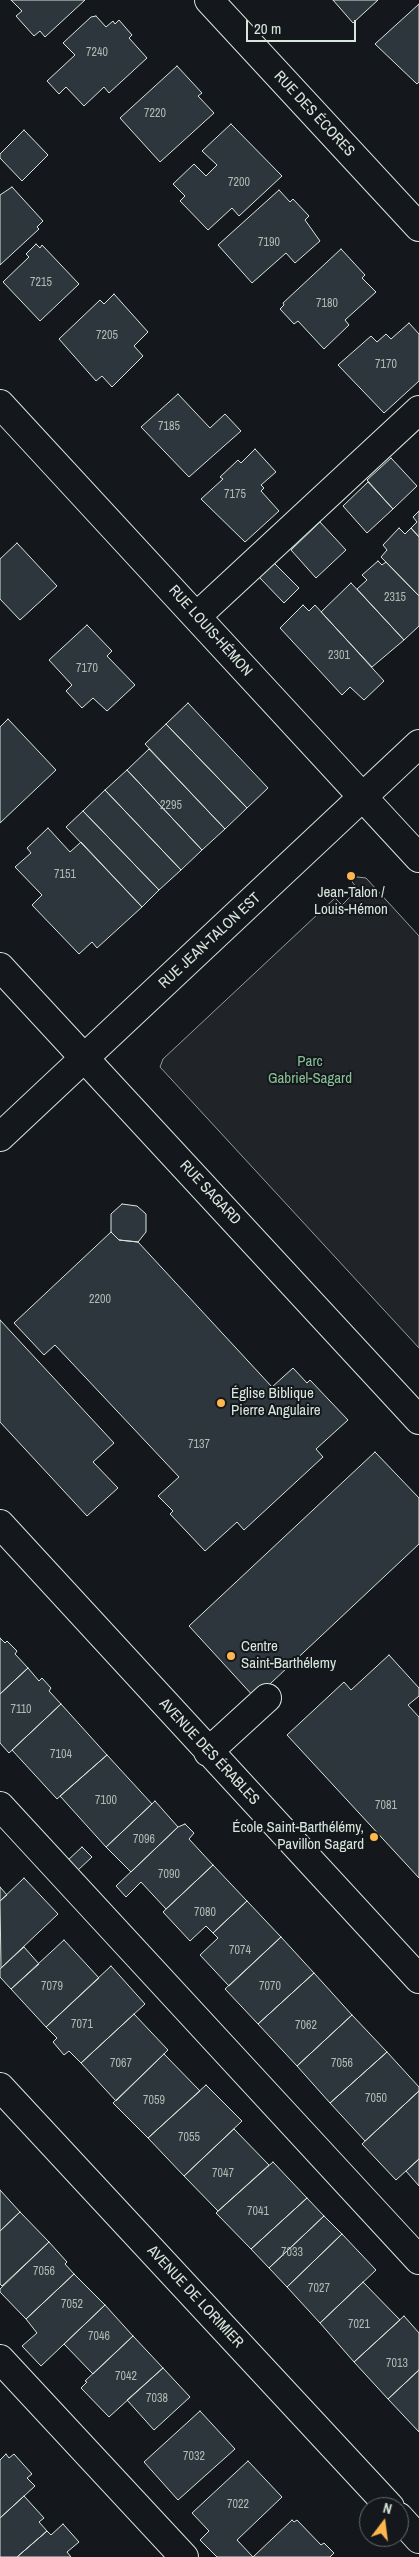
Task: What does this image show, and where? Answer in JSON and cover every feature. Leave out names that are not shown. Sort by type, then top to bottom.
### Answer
[{"type":"street","name":"RUE DES ÉCORES","points":[[209,0],[419,227]]},
{"type":"street","name":"RUE LOUIS-HÉMON","points":[[0,404],[419,858]]},
{"type":"street","points":[[197,616],[419,410]]},
{"type":"street","name":"RUE JEAN-TALON EST","points":[[0,1137],[419,744]]},
{"type":"street","name":"RUE SAGARD","points":[[0,967],[419,1420]]},
{"type":"street","name":"AVENUE DES ÉRABLES","points":[[0,1524],[419,1979]]},
{"type":"street","points":[[208,1752],[267,1698]]},
{"type":"street","points":[[0,1806],[419,2260]]},
{"type":"street","name":"AVENUE DE LORIMIER","points":[[0,2087],[381,2497]]},
{"type":"street","points":[[0,2359],[184,2557]]},
{"type":"street","points":[[409,2528],[419,2539]]},
{"type":"green space","name":"Parc Gabriel-Sagard","points":[[357,877],[366,878],[419,936],[419,1348],[160,1067],[163,1059],[335,898],[342,905],[358,889],[352,882]]},
{"type":"building","points":[[11,0],[85,0],[45,37],[40,31],[34,36],[16,16],[22,11]]},
{"type":"building","points":[[333,0],[378,0],[353,23]]},
{"type":"building","points":[[419,4],[419,82],[417,84],[375,44]]},
{"type":"building","points":[[96,16],[106,27],[113,21],[115,24],[119,20],[132,35],[129,38],[147,58],[109,93],[104,87],[84,106],[66,87],[59,94],[47,81],[75,55],[63,43],[91,17]]},
{"type":"building","points":[[177,66],[202,93],[198,96],[214,113],[160,162],[120,118]]},
{"type":"building","points":[[231,124],[282,176],[239,216],[232,208],[208,230],[180,201],[185,196],[173,184],[194,164],[206,176],[217,165],[202,151]]},
{"type":"building","points":[[24,130],[48,155],[22,181],[0,158],[0,154]]},
{"type":"building","points":[[12,187],[43,221],[37,227],[39,229],[0,265],[0,195]]},
{"type":"building","points":[[279,190],[290,202],[293,199],[309,216],[305,220],[320,241],[295,263],[286,253],[252,283],[218,245]]},
{"type":"building","points":[[36,244],[40,248],[42,245],[79,284],[40,321],[3,282],[29,257],[26,254]]},
{"type":"building","points":[[341,249],[365,275],[362,278],[376,292],[345,320],[349,325],[324,349],[298,321],[294,324],[280,309],[284,305],[283,303]]},
{"type":"building","points":[[114,294],[148,332],[134,346],[143,356],[112,387],[102,376],[96,381],[59,339],[100,300],[104,304]]},
{"type":"building","points":[[409,323],[419,334],[419,381],[384,413],[338,365],[371,336],[377,342],[386,334],[391,339]]},
{"type":"building","points":[[178,394],[210,428],[225,414],[241,431],[189,477],[141,427]]},
{"type":"building","points":[[255,449],[276,472],[261,485],[264,488],[261,491],[279,511],[245,542],[201,499],[223,479],[220,477],[238,460],[241,463]]},
{"type":"building","points":[[391,458],[417,486],[393,509],[367,480]]},
{"type":"building","points":[[368,482],[393,509],[367,533],[343,506]]},
{"type":"building","points":[[419,511],[419,537],[411,528],[417,522],[413,517]]},
{"type":"building","points":[[320,522],[346,550],[316,578],[291,550]]},
{"type":"building","points":[[399,528],[405,534],[411,528],[419,537],[419,596],[381,557],[387,550],[383,545]]},
{"type":"building","points":[[17,543],[57,586],[20,620],[0,599],[0,559]]},
{"type":"building","points":[[378,561],[382,565],[386,562],[419,596],[419,626],[404,640],[357,589],[367,580],[362,575]]},
{"type":"building","points":[[273,562],[299,588],[284,603],[259,577]]},
{"type":"building","points":[[351,583],[404,640],[372,667],[321,612]]},
{"type":"building","points":[[303,605],[309,611],[315,605],[384,681],[364,700],[350,687],[342,695],[280,628]]},
{"type":"building","points":[[87,625],[112,651],[107,656],[135,685],[107,711],[93,698],[82,708],[66,691],[72,685],[49,660]]},
{"type":"building","points":[[188,703],[268,788],[247,808],[166,724]]},
{"type":"building","points":[[8,719],[56,770],[0,823],[0,727]]},
{"type":"building","points":[[166,724],[247,808],[225,829],[145,744]]},
{"type":"building","points":[[149,749],[225,829],[202,850],[127,770]]},
{"type":"building","points":[[127,770],[202,850],[181,870],[105,790]]},
{"type":"building","points":[[105,790],[181,870],[159,890],[83,811]]},
{"type":"building","points":[[83,811],[159,890],[142,907],[66,827]]},
{"type":"building","points":[[48,828],[70,852],[81,842],[142,907],[97,948],[92,942],[79,954],[32,905],[42,895],[15,867],[31,853],[27,848]]},
{"type":"building","points":[[122,1204],[137,1206],[146,1214],[146,1232],[138,1242],[119,1240],[111,1232],[111,1214]]},
{"type":"building","name":"Église Biblique Pierre Angulaire","points":[[111,1232],[119,1240],[138,1242],[272,1387],[293,1368],[307,1383],[310,1380],[348,1420],[316,1449],[323,1457],[244,1530],[237,1522],[205,1551],[170,1514],[173,1511],[158,1496],[179,1477],[55,1345],[44,1355],[14,1323]]},
{"type":"building","points":[[0,1320],[114,1443],[93,1462],[118,1488],[87,1516],[0,1422]]},
{"type":"building","points":[[375,1452],[419,1498],[419,1544],[255,1698],[189,1626]]},
{"type":"building","points":[[0,1638],[5,1643],[7,1641],[17,1651],[15,1654],[28,1668],[0,1694]]},
{"type":"building","points":[[389,1655],[419,1688],[419,1696],[408,1705],[419,1717],[419,1878],[287,1735],[344,1682],[351,1690]]},
{"type":"building","points":[[28,1668],[39,1681],[42,1678],[51,1688],[49,1691],[61,1704],[9,1753],[0,1743],[0,1694]]},
{"type":"building","points":[[61,1704],[107,1755],[57,1799],[12,1750]]},
{"type":"building","points":[[107,1755],[152,1804],[106,1847],[60,1796]]},
{"type":"building","points":[[155,1801],[178,1827],[131,1872],[106,1847]]},
{"type":"building","points":[[185,1824],[194,1833],[189,1839],[213,1865],[166,1909],[141,1882],[126,1897],[116,1886],[178,1827]]},
{"type":"building","points":[[82,1847],[92,1857],[77,1871],[67,1861]]},
{"type":"building","points":[[213,1865],[247,1901],[213,1933],[206,1926],[190,1941],[163,1912]]},
{"type":"building","points":[[24,1878],[58,1914],[1,1968],[0,1901]]},
{"type":"building","points":[[0,1887],[7,1895],[0,1901]]},
{"type":"building","points":[[247,1901],[281,1937],[229,1986],[200,1955],[218,1938],[213,1933]]},
{"type":"building","points":[[281,1937],[314,1973],[258,2024],[225,1989]]},
{"type":"building","points":[[64,1940],[99,1978],[46,2027],[11,1989]]},
{"type":"building","points":[[24,1947],[39,1964],[11,1989],[0,1977],[0,1969]]},
{"type":"building","points":[[111,1966],[145,2004],[81,2063],[69,2051],[64,2055],[53,2042],[57,2038],[46,2027]]},
{"type":"building","points":[[314,1973],[352,2015],[297,2066],[258,2024]]},
{"type":"building","points":[[134,2014],[168,2050],[116,2101],[81,2063]]},
{"type":"building","points":[[352,2015],[387,2052],[330,2103],[297,2066]]},
{"type":"building","points":[[387,2052],[419,2087],[419,2091],[365,2141],[330,2103]]},
{"type":"building","points":[[164,2054],[200,2091],[148,2138],[113,2103]]},
{"type":"building","points":[[206,2085],[242,2121],[184,2176],[148,2138]]},
{"type":"building","points":[[419,2091],[419,2159],[396,2180],[362,2144]]},
{"type":"building","points":[[234,2129],[269,2165],[218,2211],[184,2176]]},
{"type":"building","points":[[419,2159],[419,2186],[406,2171]]},
{"type":"building","points":[[273,2162],[307,2198],[251,2249],[216,2213]]},
{"type":"building","points":[[0,2190],[20,2212],[0,2231]]},
{"type":"building","points":[[307,2198],[324,2216],[269,2268],[251,2249]]},
{"type":"building","points":[[20,2212],[49,2242],[2,2286],[0,2284],[0,2231]]},
{"type":"building","points":[[324,2216],[342,2234],[287,2287],[269,2268]]},
{"type":"building","points":[[342,2234],[376,2270],[320,2323],[287,2287]]},
{"type":"building","points":[[49,2242],[67,2262],[65,2264],[74,2274],[26,2319],[0,2292],[0,2289]]},
{"type":"building","points":[[74,2274],[105,2305],[41,2366],[22,2346],[37,2333],[26,2319]]},
{"type":"building","points":[[363,2282],[400,2320],[354,2362],[320,2323]]},
{"type":"building","points":[[105,2305],[133,2336],[93,2374],[64,2344]]},
{"type":"building","points":[[404,2316],[419,2333],[419,2370],[388,2399],[354,2362]]},
{"type":"building","points":[[133,2336],[163,2368],[109,2417],[81,2388],[87,2382],[85,2381]]},
{"type":"building","points":[[163,2368],[190,2397],[154,2430],[127,2400]]},
{"type":"building","points":[[419,2370],[419,2432],[388,2399]]},
{"type":"building","points":[[200,2411],[235,2449],[178,2500],[144,2462]]},
{"type":"building","points":[[6,2454],[9,2458],[14,2454],[32,2474],[27,2478],[35,2486],[0,2518],[0,2460]]},
{"type":"building","points":[[248,2461],[282,2497],[237,2540],[253,2557],[217,2557],[200,2540],[209,2531],[192,2513]]},
{"type":"building","points":[[24,2496],[44,2518],[39,2522],[47,2531],[17,2557],[0,2557],[0,2518]]},
{"type":"building","points":[[292,2520],[294,2522],[297,2520],[321,2545],[324,2543],[334,2553],[330,2557],[253,2557]]},
{"type":"building","points":[[63,2524],[79,2542],[67,2552],[71,2557],[17,2557],[47,2531],[51,2535]]},
{"type":"place","name":"Jean-Talon / Louis-Hémon","points":[[351,876]]},
{"type":"place","name":"Église Biblique Pierre Angulaire","points":[[221,1403]]},
{"type":"place","name":"Centre Saint-Barthélemy","points":[[231,1656]]},
{"type":"place","name":"École Saint-Barthélémy, Pavillon Sagard","points":[[374,1837]]}]
